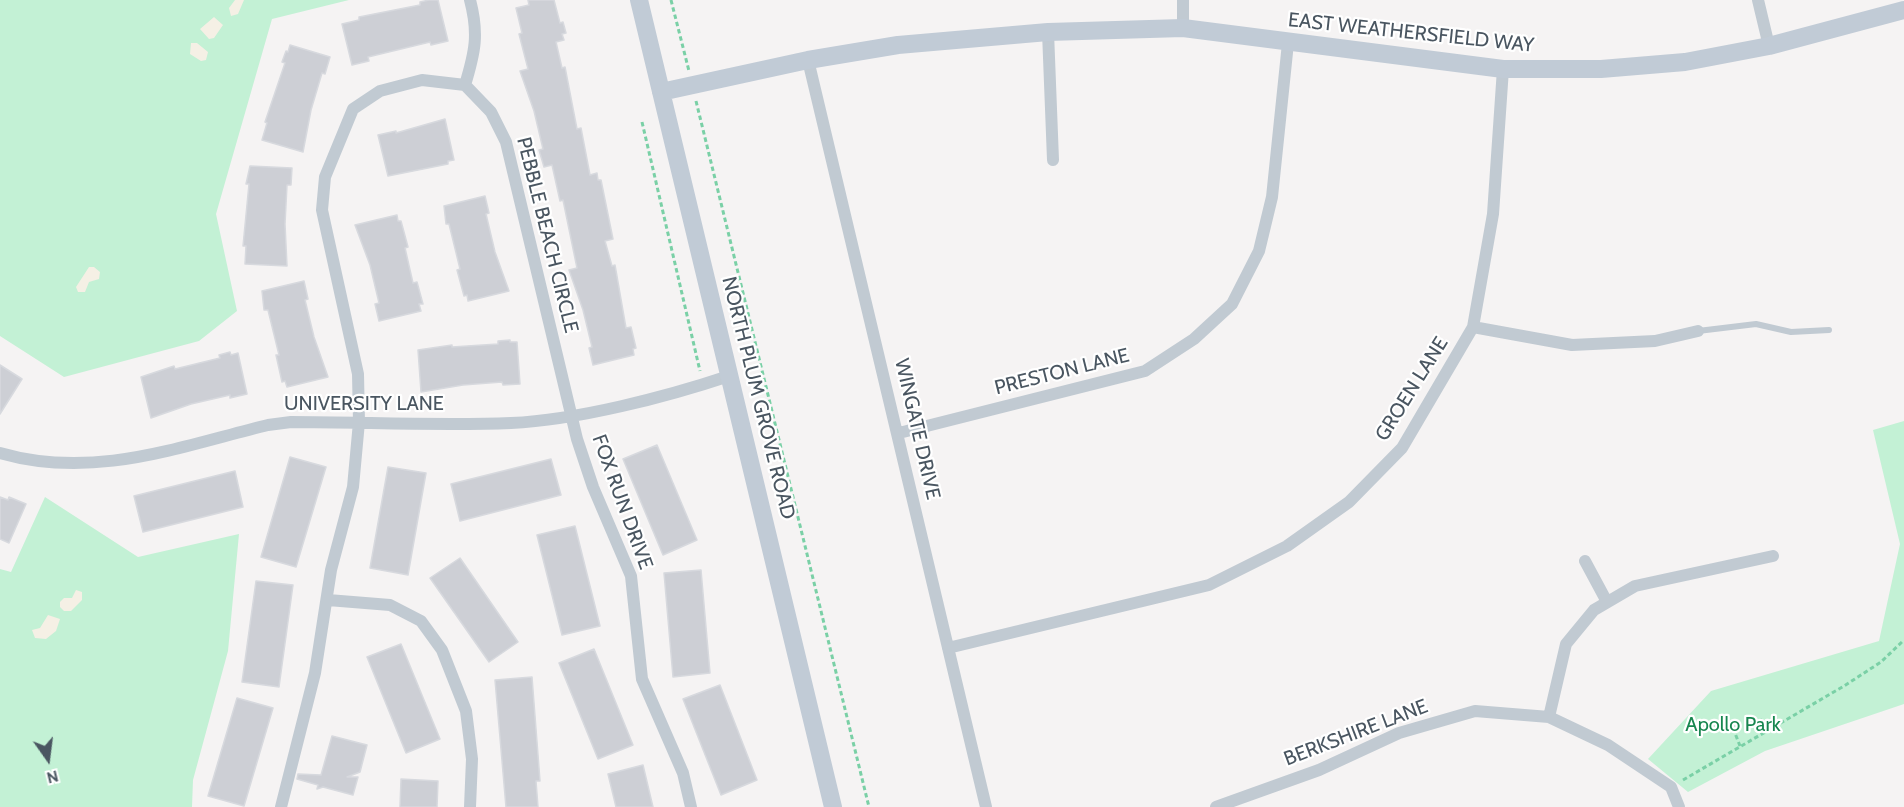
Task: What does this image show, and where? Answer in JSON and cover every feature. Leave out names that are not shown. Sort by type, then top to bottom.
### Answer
[{"type":"street","points":[[281,807],[315,674],[331,570],[353,488],[359,422],[358,374],[322,210],[325,177],[353,109],[380,91],[422,80],[465,85],[476,52],[476,23],[470,0]]},
{"type":"street","name":"NORTH PLUM GROVE ROAD","points":[[639,0],[833,807]]},
{"type":"street","points":[[1183,0],[1183,28]]},
{"type":"street","points":[[1758,0],[1769,46]]},
{"type":"street","name":"EAST WEATHERSFIELD WAY","points":[[661,92],[808,60],[898,45],[1048,32],[1183,28],[1503,69],[1601,69],[1685,62],[1769,46],[1904,10]]},
{"type":"street","points":[[1048,32],[1053,160]]},
{"type":"street","name":"PRESTON LANE","points":[[899,433],[1145,371],[1194,339],[1232,304],[1259,251],[1272,197],[1288,43]]},
{"type":"street","name":"WINGATE DRIVE","points":[[808,60],[899,433],[986,807]]},
{"type":"street","name":"GROEN LANE","points":[[948,648],[1209,585],[1287,546],[1349,502],[1402,448],[1473,327],[1493,214],[1503,69]]},
{"type":"street","name":"PEBBLE BEACH CIRCLE","points":[[465,85],[491,112],[506,142],[573,416]]},
{"type":"street","points":[[1473,327],[1572,345],[1654,341],[1698,331]]},
{"type":"street","name":"UNIVERSITY LANE","points":[[0,453],[23,460],[63,464],[102,464],[268,425],[359,422],[512,423],[573,416],[703,385],[729,376]]},
{"type":"street","name":"FOX RUN DRIVE","points":[[573,416],[577,439],[593,487],[631,576],[642,679],[683,773],[691,807]]},
{"type":"street","points":[[1679,807],[1671,787],[1608,745],[1549,717],[1566,644],[1594,610],[1635,586],[1773,556]]},
{"type":"street","points":[[1585,561],[1608,602]]},
{"type":"street","points":[[328,600],[390,605],[421,621],[442,650],[466,711],[472,759],[470,807]]},
{"type":"street","name":"BERKSHIRE LANE","points":[[1216,807],[1318,770],[1399,733],[1475,711],[1549,717]]},
{"type":"lane","points":[[1698,331],[1756,324],[1791,332],[1829,330]]},
{"type":"path","points":[[671,0],[685,58]]},
{"type":"path","points":[[699,112],[869,807]]},
{"type":"path","points":[[642,122],[703,385]]},
{"type":"path","points":[[1671,787],[1881,662],[1904,640]]},
{"type":"path","points":[[1760,719],[1768,730]]},
{"type":"path","points":[[1733,728],[1740,747]]},
{"type":"green space","points":[[0,0],[349,0],[272,19],[216,214],[237,311],[199,341],[64,377],[0,336]]},
{"type":"green space","name":"Apollo Park","points":[[1904,421],[1904,704],[1765,751],[1688,792],[1648,759],[1711,691],[1879,641],[1900,544],[1873,430]]},
{"type":"green space","points":[[45,497],[138,557],[239,534],[228,651],[193,780],[192,807],[0,807],[0,569],[11,572]]},
{"type":"sand","points":[[235,0],[244,0],[238,14],[231,16],[229,8]]},
{"type":"sand","points":[[214,17],[223,25],[214,38],[209,39],[200,29]]},
{"type":"sand","points":[[191,43],[197,43],[208,52],[206,60],[201,61],[190,54]]},
{"type":"sand","points":[[89,267],[94,267],[100,272],[99,279],[89,282],[85,292],[78,292],[76,287]]},
{"type":"sand","points":[[76,590],[82,592],[82,600],[71,611],[64,611],[60,607],[60,602],[64,598],[72,598]]},
{"type":"sand","points":[[48,615],[60,619],[56,631],[46,639],[35,638],[32,630],[40,628]]},
{"type":"building","points":[[438,0],[448,41],[431,45],[430,42],[368,57],[369,61],[352,65],[342,24],[359,20],[359,17],[420,5],[420,2]]},
{"type":"building","points":[[528,0],[554,0],[560,23],[563,22],[566,33],[562,34],[564,40],[556,42],[562,68],[565,67],[577,129],[581,128],[590,175],[597,173],[598,180],[601,180],[613,239],[605,241],[612,266],[615,265],[626,328],[631,327],[636,348],[633,349],[634,355],[593,365],[589,348],[592,347],[583,310],[569,270],[577,268],[563,200],[560,201],[552,165],[544,167],[539,150],[543,149],[534,111],[520,71],[528,69],[519,34],[522,33],[516,8],[529,5]]},
{"type":"building","points":[[290,45],[330,57],[325,74],[322,73],[311,110],[303,152],[262,140],[267,123],[265,122],[285,63],[282,62]]},
{"type":"building","points":[[445,119],[454,160],[448,161],[448,164],[388,176],[378,135],[396,131],[396,133]]},
{"type":"building","points":[[250,166],[292,168],[291,185],[287,185],[285,224],[287,266],[245,264],[246,246],[243,246],[249,184],[246,184]]},
{"type":"building","points":[[485,196],[489,213],[486,214],[495,252],[509,291],[468,301],[467,295],[464,296],[457,270],[460,269],[449,224],[446,224],[444,206]]},
{"type":"building","points":[[397,215],[398,221],[401,221],[408,247],[405,248],[413,283],[417,282],[423,304],[419,304],[421,311],[379,321],[375,304],[379,303],[370,265],[355,225]]},
{"type":"building","points":[[304,281],[308,299],[305,300],[314,337],[328,377],[287,387],[285,381],[282,382],[276,355],[279,355],[268,310],[264,310],[262,291]]},
{"type":"building","points":[[510,340],[510,342],[517,342],[520,384],[503,385],[502,382],[463,385],[421,392],[418,350],[452,345],[452,347],[498,344],[498,341]]},
{"type":"building","points":[[230,352],[231,355],[238,353],[247,394],[230,398],[230,395],[191,404],[151,418],[141,377],[174,366],[175,369],[220,358],[219,355]]},
{"type":"building","points":[[0,365],[22,379],[0,414]]},
{"type":"building","points":[[657,445],[697,540],[663,555],[623,459]]},
{"type":"building","points":[[290,457],[326,467],[296,567],[261,557]]},
{"type":"building","points":[[551,459],[561,495],[460,521],[451,484]]},
{"type":"building","points":[[388,467],[426,473],[408,575],[370,568]]},
{"type":"building","points":[[235,471],[243,507],[143,532],[134,496]]},
{"type":"building","points":[[0,497],[8,500],[9,497],[26,504],[9,543],[0,539]]},
{"type":"building","points":[[575,526],[600,626],[562,635],[537,535]]},
{"type":"building","points":[[460,558],[518,642],[489,662],[430,578]]},
{"type":"building","points":[[701,570],[710,673],[673,677],[664,573]]},
{"type":"building","points":[[256,581],[293,585],[279,687],[242,682]]},
{"type":"building","points":[[401,644],[440,739],[406,753],[367,657]]},
{"type":"building","points":[[594,649],[633,745],[598,759],[559,663]]},
{"type":"building","points":[[532,677],[540,781],[536,781],[538,807],[506,807],[495,680]]},
{"type":"building","points":[[720,685],[757,780],[721,795],[683,699]]},
{"type":"building","points":[[237,698],[273,708],[244,806],[208,796]]},
{"type":"building","points":[[332,736],[367,745],[360,772],[347,777],[358,777],[353,795],[323,787],[317,789],[318,785],[297,779],[298,774],[321,775]]},
{"type":"building","points":[[643,765],[653,807],[616,807],[608,774]]},
{"type":"building","points":[[401,779],[438,781],[437,807],[400,807]]}]
